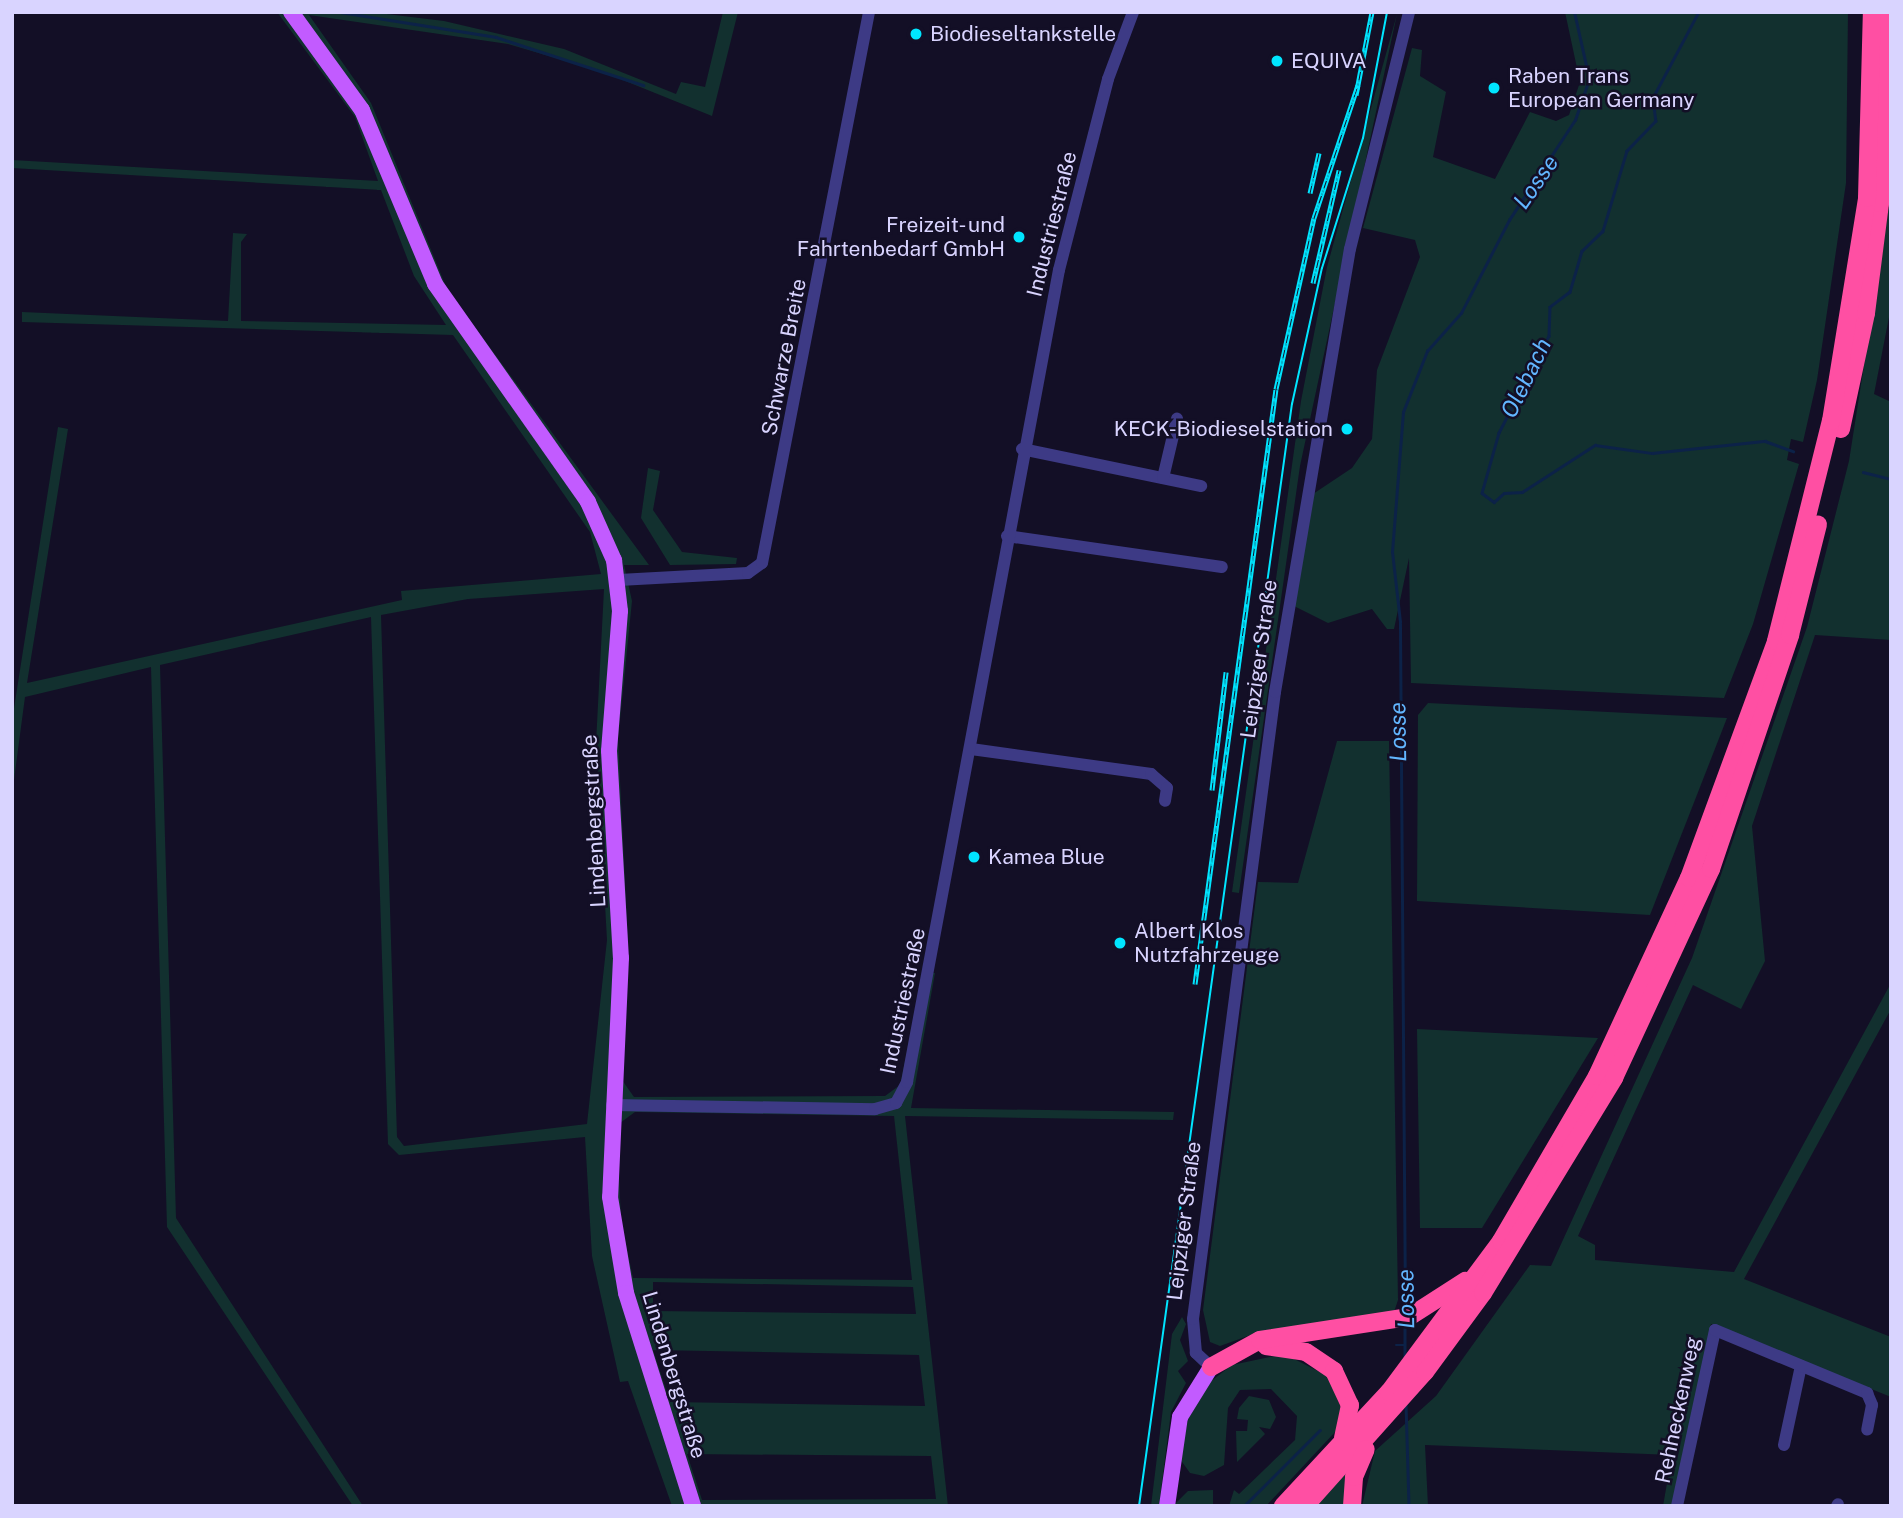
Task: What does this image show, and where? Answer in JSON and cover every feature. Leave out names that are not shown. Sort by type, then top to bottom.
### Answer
[{"type":"highway","points":[[1283,1506],[1389,1392],[1488,1260],[1566,1133],[1639,988],[1689,878],[1776,640],[1852,311],[1867,198],[1872,12]]},
{"type":"highway","points":[[1305,1506],[1425,1372],[1522,1236],[1614,1078],[1711,869],[1773,687],[1867,313],[1880,203],[1887,12]]},
{"type":"highway","points":[[1211,1367],[1232,1351],[1267,1338],[1384,1324],[1423,1311],[1488,1260]]},
{"type":"highway","points":[[1211,1367],[1273,1346],[1319,1359],[1340,1380],[1350,1405],[1339,1448]]},
{"type":"highway","points":[[1352,1506],[1357,1464],[1388,1416]]},
{"type":"main road","name":"Lindenbergstraße","points":[[291,12],[362,110],[442,295],[594,511],[619,580],[609,751],[621,958],[612,1105],[610,1197],[617,1252],[693,1506]]},
{"type":"main road","points":[[1167,1506],[1180,1417],[1211,1367]]},
{"type":"street","name":"Schwarze Breite","points":[[619,580],[748,573],[762,563],[869,12]]},
{"type":"street","name":"Industriestraße","points":[[612,1105],[875,1109],[896,1103],[913,1057],[971,749],[1022,449],[1062,256],[1108,79],[1133,12]]},
{"type":"street","name":"Leipziger Straße","points":[[1211,1367],[1196,1353],[1193,1319],[1305,491],[1350,249],[1409,12]]},
{"type":"street","points":[[1163,478],[1177,419]]},
{"type":"street","points":[[1022,449],[1201,486]]},
{"type":"street","points":[[1007,536],[1222,567]]},
{"type":"street","points":[[971,749],[1151,774],[1167,788],[1165,801]]},
{"type":"street","name":"Rehheckenweg","points":[[1677,1506],[1716,1330],[1867,1393],[1872,1405],[1867,1430]]},
{"type":"street","points":[[1784,1445],[1801,1366]]},
{"type":"green space","points":[[277,12],[370,12],[444,21],[564,49],[676,94],[681,82],[705,87],[723,12],[738,12],[712,116],[603,72],[508,44],[309,15],[371,103],[447,289],[649,565],[624,565],[632,601],[618,739],[628,945],[622,1080],[634,1097],[885,1096],[900,1085],[924,972],[935,973],[911,1108],[1174,1112],[1173,1120],[905,1116],[948,1506],[672,1506],[628,1381],[620,1382],[592,1256],[585,1137],[399,1155],[388,1144],[371,617],[160,665],[176,1218],[363,1506],[353,1506],[167,1227],[151,667],[25,697],[12,795],[12,721],[58,427],[68,429],[27,683],[402,600],[401,591],[601,574],[590,532],[453,335],[22,322],[22,312],[228,321],[233,233],[247,234],[241,242],[241,321],[446,325],[414,276],[381,190],[12,168],[12,160],[378,181],[355,117]],"holes":[[[604,589],[596,743],[607,940],[587,1124],[404,1146],[397,1137],[381,615],[468,599]],[[635,1112],[894,1116],[912,1280],[633,1278],[621,1221],[618,1147],[620,1123]],[[653,1282],[913,1287],[916,1314],[653,1311]],[[653,1350],[919,1355],[925,1406],[670,1402]],[[687,1454],[931,1456],[936,1499],[702,1500]]]},
{"type":"green space","points":[[1565,12],[1848,12],[1846,183],[1817,380],[1803,442],[1791,439],[1787,460],[1799,464],[1753,624],[1724,698],[1411,683],[1409,558],[1394,629],[1387,629],[1372,609],[1328,623],[1292,605],[1310,496],[1352,468],[1372,439],[1377,370],[1420,257],[1415,240],[1363,228],[1412,48],[1422,50],[1420,76],[1446,92],[1433,157],[1495,179],[1530,112],[1556,121],[1569,115],[1580,82]]},
{"type":"green space","points":[[1397,14],[1300,466],[1239,893],[1232,892],[1301,401],[1327,267]]},
{"type":"green space","points":[[1891,193],[1891,307],[1874,394],[1891,402],[1891,640],[1815,635],[1752,826],[1765,961],[1741,1009],[1693,985],[1578,1236],[1595,1245],[1595,1260],[1734,1272],[1891,983],[1891,1009],[1744,1279],[1891,1337],[1891,1397],[1711,1324],[1672,1506],[1663,1506],[1672,1455],[1425,1445],[1428,1506],[1362,1506],[1375,1451],[1436,1396],[1530,1265],[1551,1266],[1692,958],[1807,627],[1849,461]]},
{"type":"green space","points":[[648,468],[660,471],[653,510],[682,552],[737,558],[736,564],[670,565],[641,518]]},
{"type":"green space","points":[[1428,703],[1727,718],[1650,915],[1417,901],[1418,715]]},
{"type":"green space","points":[[1337,741],[1389,741],[1398,1300],[1394,1312],[1259,1332],[1220,1346],[1210,1342],[1203,1310],[1258,882],[1298,883]]},
{"type":"green space","points":[[1417,1029],[1598,1038],[1482,1228],[1420,1228]]},
{"type":"green space","points":[[1182,1317],[1186,1324],[1180,1340],[1188,1361],[1178,1371],[1186,1383],[1171,1412],[1159,1506],[1151,1506],[1172,1334]]},
{"type":"green space","points":[[1284,1354],[1328,1376],[1342,1410],[1336,1431],[1266,1506],[1229,1506],[1234,1490],[1239,1494],[1295,1440],[1297,1416],[1271,1389],[1240,1390],[1228,1408],[1224,1465],[1204,1476],[1190,1473],[1180,1459],[1188,1419],[1210,1382],[1232,1365]]},
{"type":"green space","points":[[1249,1396],[1269,1400],[1276,1417],[1270,1429],[1259,1427],[1265,1434],[1237,1462],[1236,1431],[1247,1431],[1248,1420],[1237,1419],[1239,1408]]},
{"type":"green space","points":[[1353,1466],[1351,1506],[1315,1506]]},
{"type":"green space","points":[[1213,1490],[1213,1506],[1173,1506],[1188,1491]]},
{"type":"waterway","points":[[340,12],[496,37],[643,85]]},
{"type":"waterway","name":"Losse","points":[[1405,1310],[1400,622],[1392,552],[1403,412],[1427,351],[1461,313],[1509,220],[1575,120],[1589,79],[1574,12]]},
{"type":"waterway","name":"Olebach","points":[[1699,12],[1653,98],[1656,121],[1627,151],[1603,231],[1582,251],[1570,292],[1550,307],[1549,336],[1499,433],[1482,493],[1494,502],[1504,493],[1522,492],[1595,445],[1652,453],[1765,441],[1793,451]]},
{"type":"waterway","points":[[1863,472],[1891,479]]},
{"type":"waterway","name":"Losse","points":[[1405,1324],[1405,1359]]},
{"type":"waterway","points":[[1396,1345],[1405,1345]]},
{"type":"waterway","name":"Losse","points":[[1406,1404],[1409,1506]]},
{"type":"waterway","points":[[1244,1506],[1320,1430]]},
{"type":"tram line","points":[[1139,1506],[1292,404],[1322,268],[1363,138],[1387,12]]},
{"type":"railway","points":[[1356,95],[1372,12]]},
{"type":"railway","points":[[1195,984],[1276,389],[1314,218],[1358,85]]},
{"type":"railway","points":[[1310,193],[1319,153]]},
{"type":"railway","points":[[1313,283],[1339,170]]},
{"type":"railway","points":[[1212,790],[1226,672]]},
{"type":"place","name":"Biodieseltankstelle","points":[[916,34]]},
{"type":"place","name":"EQUIVA","points":[[1277,61]]},
{"type":"place","name":"Raben Trans European Germany","points":[[1494,88]]},
{"type":"place","name":"Freizeit- und Fahrtenbedarf GmbH","points":[[1019,237]]},
{"type":"place","name":"KECK-Biodieselstation","points":[[1347,429]]},
{"type":"place","name":"Kamea Blue","points":[[974,857]]},
{"type":"place","name":"Albert Klos Nutzfahrzeuge","points":[[1120,943]]}]
